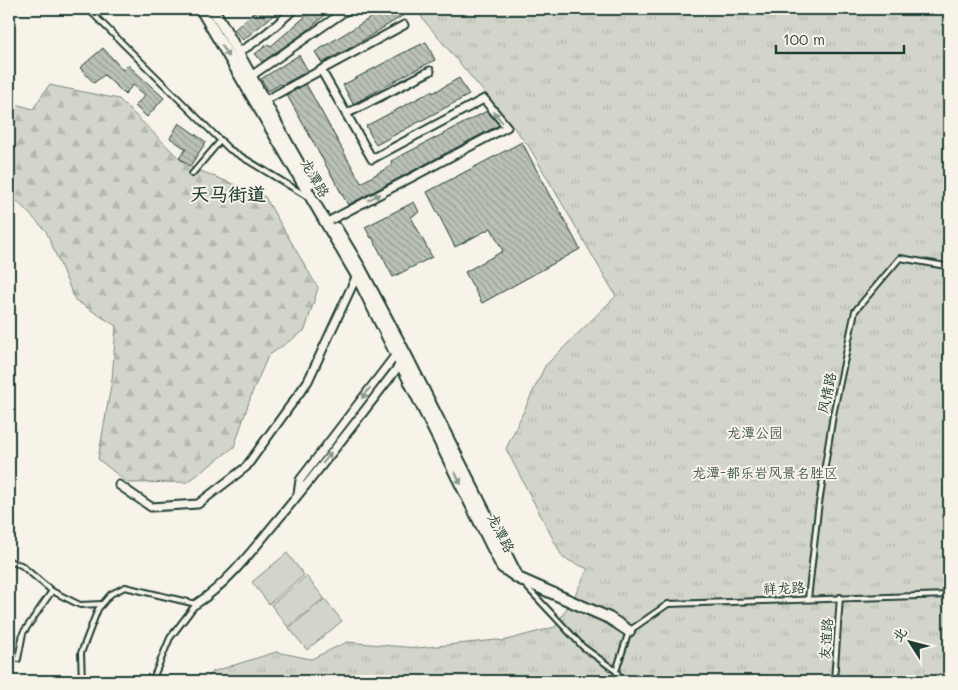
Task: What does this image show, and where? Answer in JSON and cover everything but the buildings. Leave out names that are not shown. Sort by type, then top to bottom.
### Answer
[{"type":"street","name":"龙潭路","points":[[201,9],[312,200],[358,272]]},
{"type":"street","name":"龙潭路","points":[[213,9],[331,220],[401,355],[502,567],[518,578],[609,618],[629,631]]},
{"type":"street","points":[[238,52],[246,48],[294,9]]},
{"type":"street","points":[[251,76],[348,9]]},
{"type":"street","points":[[264,101],[404,25]]},
{"type":"street","points":[[321,70],[372,159],[484,99],[506,127],[331,220]]},
{"type":"street","points":[[346,114],[430,71]]},
{"type":"street","points":[[119,486],[151,507],[198,504],[246,468],[308,381],[358,272]]},
{"type":"street","points":[[196,604],[206,598],[240,566],[298,496],[300,480],[401,355]]},
{"type":"lane","points":[[88,9],[229,149],[312,200]]},
{"type":"lane","points":[[192,174],[221,140]]},
{"type":"lane","name":"风情路","points":[[808,599],[818,510],[833,415],[856,310],[900,258],[946,266],[949,269]]},
{"type":"lane","points":[[10,562],[21,565],[52,591],[80,606],[102,604]]},
{"type":"lane","points":[[518,578],[583,647],[616,671],[622,681]]},
{"type":"lane","points":[[82,681],[82,653],[98,608],[111,594],[126,587],[196,604],[170,638],[152,681]]},
{"type":"lane","points":[[18,659],[23,632],[52,591]]},
{"type":"lane","name":"祥龙路","points":[[629,631],[668,604],[949,595]]},
{"type":"lane","name":"友谊路","points":[[834,681],[840,598]]},
{"type":"lane","points":[[616,671],[629,631]]},
{"type":"green space","name":"龙潭-都乐岩风景名胜区","points":[[420,9],[949,9],[949,681],[204,681],[212,672],[276,652],[311,659],[347,642],[417,648],[503,641],[555,627],[575,595],[588,569],[563,558],[506,449],[545,366],[616,296],[528,145],[422,18]]},
{"type":"green space","points":[[49,85],[119,99],[186,165],[265,197],[318,288],[305,330],[268,356],[252,393],[234,447],[188,482],[128,483],[98,459],[112,380],[116,326],[75,300],[46,231],[17,201],[9,197],[9,102],[33,109]]},
{"type":"green space","points":[[287,553],[304,575],[269,604],[252,582]]},
{"type":"green space","points":[[306,576],[324,598],[288,627],[271,605]]},
{"type":"green space","points":[[325,599],[342,621],[307,650],[289,628]]},
{"type":"district","name":"天马街道","points":[[228,194]]},
{"type":"park label","name":"龙潭公园","points":[[755,433]]}]
